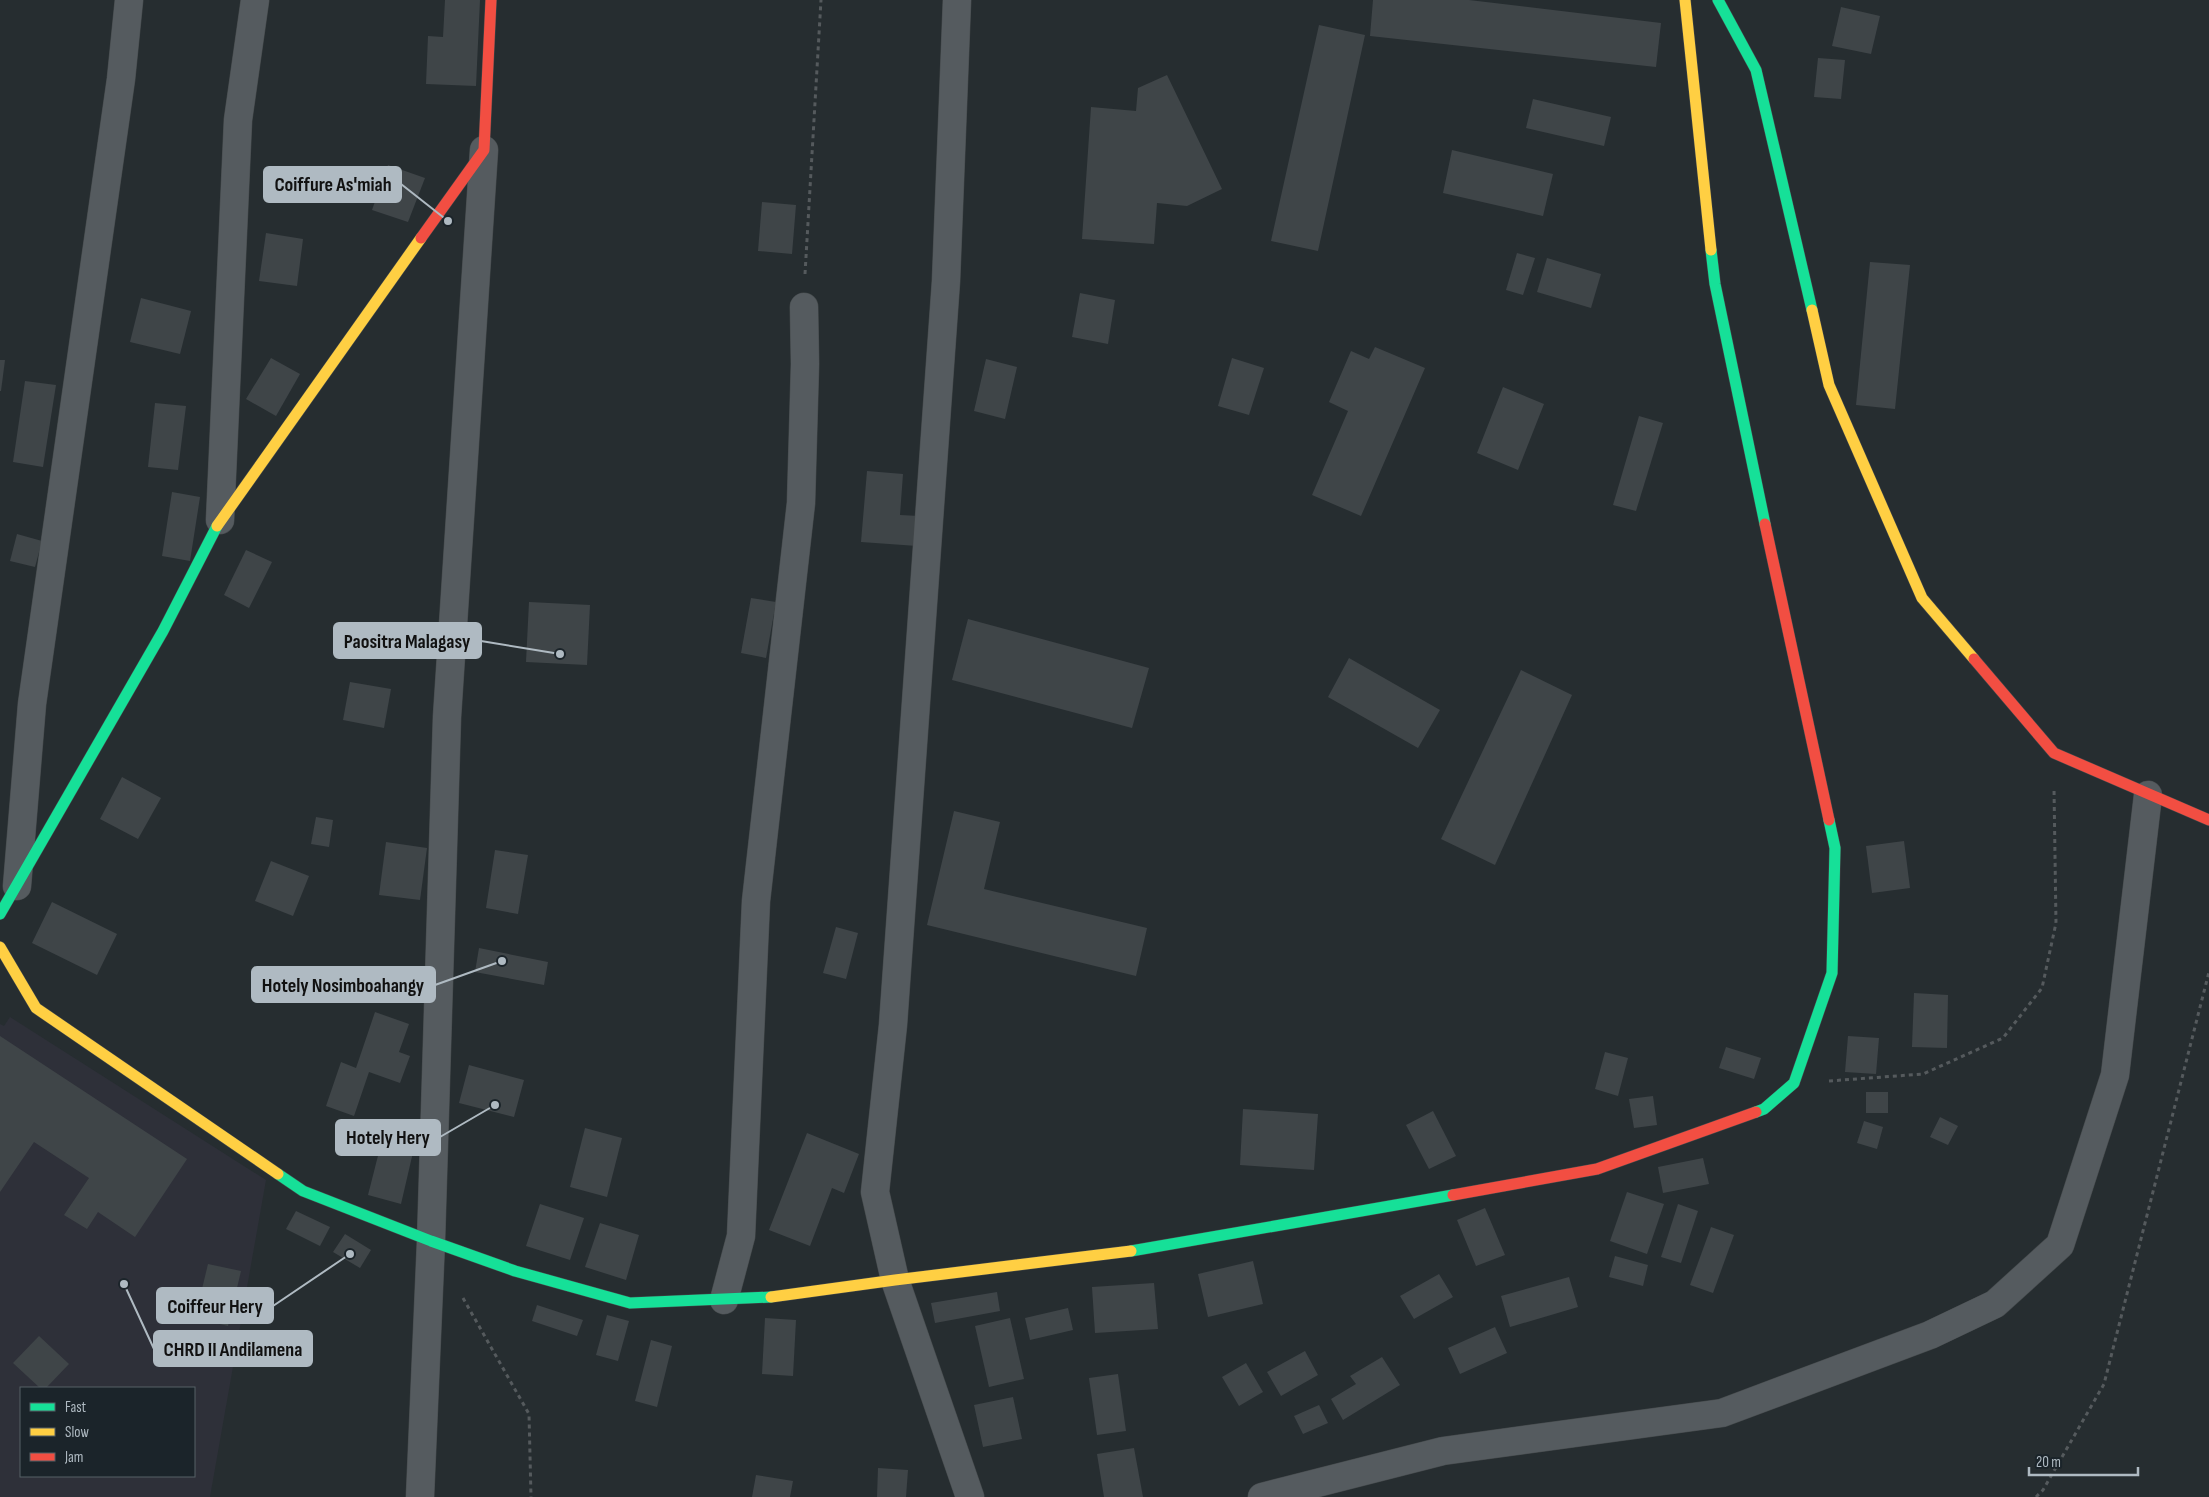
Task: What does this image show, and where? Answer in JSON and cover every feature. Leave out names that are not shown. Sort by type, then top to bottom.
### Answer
[{"type":"street","points":[[17,886],[32,704],[122,79],[129,0]]},
{"type":"street","points":[[220,520],[238,120],[255,0]]},
{"type":"street","points":[[420,1497],[431,1241],[447,717],[484,150],[491,0]]},
{"type":"street","points":[[957,0],[946,280],[893,1025],[875,1192],[895,1280],[970,1497]]},
{"type":"street","points":[[0,947],[36,1008],[303,1191],[431,1241],[515,1270],[630,1303],[760,1299],[895,1280],[1151,1249],[1597,1169],[1764,1109],[1794,1083],[1832,973],[1835,848],[1788,638],[1714,284],[1681,0]]},
{"type":"street","points":[[1718,0],[1756,70],[1828,385],[1922,598],[2054,753],[2209,820]]},
{"type":"street","points":[[0,914],[162,631],[220,520],[484,150]]},
{"type":"street","points":[[724,1300],[741,1236],[756,902],[801,503],[805,364],[804,307]]},
{"type":"street","points":[[1262,1497],[1443,1451],[1722,1413],[1930,1335],[1995,1304],[2060,1245],[2115,1075],[2148,795]]},
{"type":"path","points":[[804,307],[821,0]]},
{"type":"path","points":[[1794,1083],[1923,1074],[2003,1038],[2042,988],[2056,923],[2054,753]]},
{"type":"path","points":[[2036,1497],[2043,1490],[2104,1384],[2209,972]]},
{"type":"path","points":[[461,1293],[529,1414],[531,1497]]},
{"type":"shaded area","points":[[10,1017],[266,1180],[210,1497],[0,1497],[0,1024],[4,1026]]},
{"type":"building","points":[[445,0],[480,0],[476,86],[426,84],[428,36],[443,37]]},
{"type":"building","points":[[1373,0],[1469,0],[1661,23],[1656,67],[1370,36]]},
{"type":"building","points":[[1841,7],[1880,16],[1871,54],[1832,46]]},
{"type":"building","points":[[1319,25],[1365,35],[1318,251],[1271,241]]},
{"type":"building","points":[[1818,58],[1845,60],[1841,99],[1814,97]]},
{"type":"building","points":[[1167,75],[1222,189],[1187,206],[1157,203],[1154,244],[1082,239],[1091,107],[1136,111],[1138,88]]},
{"type":"building","points":[[1533,99],[1611,117],[1604,146],[1526,128]]},
{"type":"building","points":[[1452,150],[1553,174],[1543,216],[1443,193]]},
{"type":"building","points":[[388,165],[425,178],[408,222],[372,210]]},
{"type":"building","points":[[762,202],[796,205],[792,254],[758,251]]},
{"type":"building","points":[[266,233],[303,239],[297,286],[259,281]]},
{"type":"building","points":[[1517,253],[1535,258],[1523,295],[1506,290]]},
{"type":"building","points":[[1547,258],[1601,274],[1591,308],[1537,292]]},
{"type":"building","points":[[1870,262],[1910,265],[1895,409],[1856,405]]},
{"type":"building","points":[[1080,293],[1115,300],[1108,344],[1072,337]]},
{"type":"building","points":[[141,298],[191,311],[180,354],[130,342]]},
{"type":"building","points":[[1375,347],[1425,368],[1361,516],[1312,495],[1348,411],[1329,402],[1351,351],[1369,359]]},
{"type":"building","points":[[271,358],[300,374],[276,416],[246,399]]},
{"type":"building","points":[[1232,358],[1264,368],[1249,415],[1218,406]]},
{"type":"building","points":[[986,359],[1017,367],[1005,419],[974,411]]},
{"type":"building","points":[[0,360],[5,360],[1,391],[0,391]]},
{"type":"building","points":[[25,381],[56,385],[43,467],[13,462]]},
{"type":"building","points":[[1503,387],[1544,404],[1518,470],[1477,453]]},
{"type":"building","points":[[155,403],[186,406],[178,470],[148,467]]},
{"type":"building","points":[[1639,416],[1663,423],[1636,511],[1613,505]]},
{"type":"building","points":[[867,471],[903,474],[900,515],[919,516],[917,546],[861,542]]},
{"type":"building","points":[[172,492],[200,497],[190,561],[162,556]]},
{"type":"building","points":[[17,534],[42,541],[35,567],[10,561]]},
{"type":"building","points":[[246,550],[272,562],[249,608],[224,595]]},
{"type":"building","points":[[751,598],[776,602],[766,658],[741,653]]},
{"type":"building","points":[[529,602],[590,605],[587,665],[526,662]]},
{"type":"building","points":[[968,619],[1149,668],[1132,728],[952,680]]},
{"type":"building","points":[[1349,658],[1440,710],[1418,748],[1328,697]]},
{"type":"building","points":[[1521,670],[1572,695],[1495,865],[1441,839]]},
{"type":"building","points":[[350,682],[391,689],[384,728],[343,720]]},
{"type":"building","points":[[122,777],[161,798],[138,839],[100,819]]},
{"type":"building","points":[[954,811],[1000,822],[984,889],[1147,928],[1136,976],[927,925]]},
{"type":"building","points":[[316,817],[333,820],[329,847],[311,844]]},
{"type":"building","points":[[1904,841],[1910,888],[1872,893],[1866,846]]},
{"type":"building","points":[[386,842],[427,848],[420,900],[379,895]]},
{"type":"building","points":[[495,850],[528,855],[518,914],[486,908]]},
{"type":"building","points":[[271,861],[309,876],[293,916],[255,901]]},
{"type":"building","points":[[52,902],[117,934],[97,975],[32,943]]},
{"type":"building","points":[[836,927],[858,933],[846,979],[823,973]]},
{"type":"building","points":[[479,948],[548,962],[544,985],[475,972]]},
{"type":"building","points":[[1914,993],[1948,995],[1947,1048],[1912,1047]]},
{"type":"building","points":[[375,1012],[409,1024],[399,1052],[410,1056],[400,1083],[369,1072],[354,1116],[326,1106],[341,1062],[356,1068]]},
{"type":"building","points":[[0,1036],[187,1159],[135,1237],[98,1212],[87,1229],[64,1215],[89,1178],[34,1142],[0,1192]]},
{"type":"building","points":[[1848,1036],[1879,1038],[1876,1074],[1845,1072]]},
{"type":"building","points":[[1726,1047],[1761,1058],[1754,1079],[1719,1068]]},
{"type":"building","points":[[1605,1052],[1628,1058],[1618,1096],[1595,1089]]},
{"type":"building","points":[[469,1065],[524,1080],[514,1117],[459,1103]]},
{"type":"building","points":[[1866,1092],[1888,1092],[1888,1113],[1866,1113]]},
{"type":"building","points":[[1653,1096],[1657,1125],[1634,1128],[1629,1099]]},
{"type":"building","points":[[1243,1109],[1318,1114],[1314,1170],[1240,1165]]},
{"type":"building","points":[[1433,1111],[1456,1156],[1429,1169],[1406,1125]]},
{"type":"building","points":[[1940,1117],[1958,1126],[1948,1145],[1930,1137]]},
{"type":"building","points":[[1864,1121],[1883,1127],[1877,1149],[1857,1143]]},
{"type":"building","points":[[585,1128],[622,1138],[607,1197],[570,1187]]},
{"type":"building","points":[[807,1133],[859,1154],[844,1193],[832,1188],[810,1246],[769,1230]]},
{"type":"building","points":[[382,1140],[414,1148],[401,1204],[368,1195]]},
{"type":"building","points":[[1703,1158],[1709,1184],[1663,1193],[1658,1167]]},
{"type":"building","points":[[1627,1192],[1664,1204],[1647,1254],[1610,1241]]},
{"type":"building","points":[[540,1204],[584,1218],[570,1260],[526,1246]]},
{"type":"building","points":[[1678,1204],[1698,1211],[1681,1263],[1661,1257]]},
{"type":"building","points":[[1485,1208],[1505,1255],[1476,1266],[1457,1220]]},
{"type":"building","points":[[296,1211],[330,1227],[320,1246],[286,1229]]},
{"type":"building","points":[[600,1223],[639,1235],[626,1280],[585,1267]]},
{"type":"building","points":[[1711,1227],[1734,1235],[1713,1293],[1690,1285]]},
{"type":"building","points":[[345,1234],[371,1250],[360,1268],[333,1252]]},
{"type":"building","points":[[1615,1256],[1648,1265],[1643,1286],[1609,1277]]},
{"type":"building","points":[[1253,1261],[1263,1304],[1208,1317],[1198,1274]]},
{"type":"building","points":[[208,1264],[241,1271],[228,1326],[195,1318]]},
{"type":"building","points":[[1439,1274],[1453,1297],[1414,1319],[1400,1296]]},
{"type":"building","points":[[1569,1277],[1578,1307],[1510,1327],[1501,1296]]},
{"type":"building","points":[[1154,1283],[1158,1329],[1095,1333],[1092,1287]]},
{"type":"building","points":[[997,1292],[1000,1311],[935,1323],[931,1303]]},
{"type":"building","points":[[537,1305],[583,1320],[577,1336],[532,1321]]},
{"type":"building","points":[[1068,1308],[1073,1330],[1030,1340],[1025,1318]]},
{"type":"building","points":[[607,1315],[629,1321],[618,1361],[596,1355]]},
{"type":"building","points":[[765,1318],[796,1320],[793,1376],[762,1374]]},
{"type":"building","points":[[1010,1318],[1024,1379],[989,1387],[975,1326]]},
{"type":"building","points":[[1495,1327],[1507,1353],[1460,1374],[1448,1348]]},
{"type":"building","points":[[39,1336],[69,1364],[47,1387],[39,1387],[13,1363]]},
{"type":"building","points":[[651,1340],[672,1346],[657,1407],[635,1401]]},
{"type":"building","points":[[1305,1351],[1318,1375],[1281,1396],[1267,1372]]},
{"type":"building","points":[[1382,1357],[1400,1385],[1343,1420],[1331,1399],[1356,1384],[1350,1376]]},
{"type":"building","points":[[1246,1363],[1263,1392],[1239,1406],[1222,1377]]},
{"type":"building","points":[[1118,1374],[1126,1431],[1097,1435],[1089,1378]]},
{"type":"building","points":[[1013,1397],[1022,1439],[983,1447],[974,1405]]},
{"type":"building","points":[[1319,1405],[1328,1423],[1303,1434],[1294,1416]]},
{"type":"building","points":[[1134,1448],[1143,1497],[1104,1497],[1097,1454]]},
{"type":"building","points":[[878,1468],[908,1470],[906,1497],[877,1497]]},
{"type":"building","points":[[756,1475],[793,1481],[790,1497],[752,1497]]},
{"type":"traffic: fast","points":[[1718,0],[1756,70],[1812,310]]},
{"type":"traffic: fast","points":[[1711,250],[1715,284],[1765,524]]},
{"type":"traffic: fast","points":[[0,914],[163,631],[217,526]]},
{"type":"traffic: fast","points":[[1756,1112],[1764,1109],[1794,1083],[1832,973],[1835,848],[1829,820]]},
{"type":"traffic: fast","points":[[278,1174],[303,1191],[431,1241],[515,1271],[630,1303],[771,1297]]},
{"type":"traffic: fast","points":[[1131,1251],[1453,1195]]},
{"type":"traffic: slow","points":[[1685,0],[1711,250]]},
{"type":"traffic: slow","points":[[217,526],[421,238]]},
{"type":"traffic: slow","points":[[1812,310],[1829,385],[1922,598],[1974,659]]},
{"type":"traffic: slow","points":[[0,947],[36,1008],[278,1174]]},
{"type":"traffic: slow","points":[[771,1297],[1131,1251]]},
{"type":"traffic: jam","points":[[421,238],[484,150],[491,0]]},
{"type":"traffic: jam","points":[[1765,524],[1829,820]]},
{"type":"traffic: jam","points":[[1974,659],[2054,753],[2209,820]]},
{"type":"traffic: jam","points":[[1453,1195],[1597,1169],[1756,1112]]},
{"type":"place","name":"Coiffure As'miah","points":[[448,221]]},
{"type":"place","name":"Paositra Malagasy","points":[[560,654]]},
{"type":"place","name":"Hotely Nosimboahangy","points":[[502,961]]},
{"type":"place","name":"Hotely Hery","points":[[495,1105]]},
{"type":"place","name":"Coiffeur Hery","points":[[350,1254]]},
{"type":"place","name":"CHRD II Andilamena","points":[[124,1284]]}]
